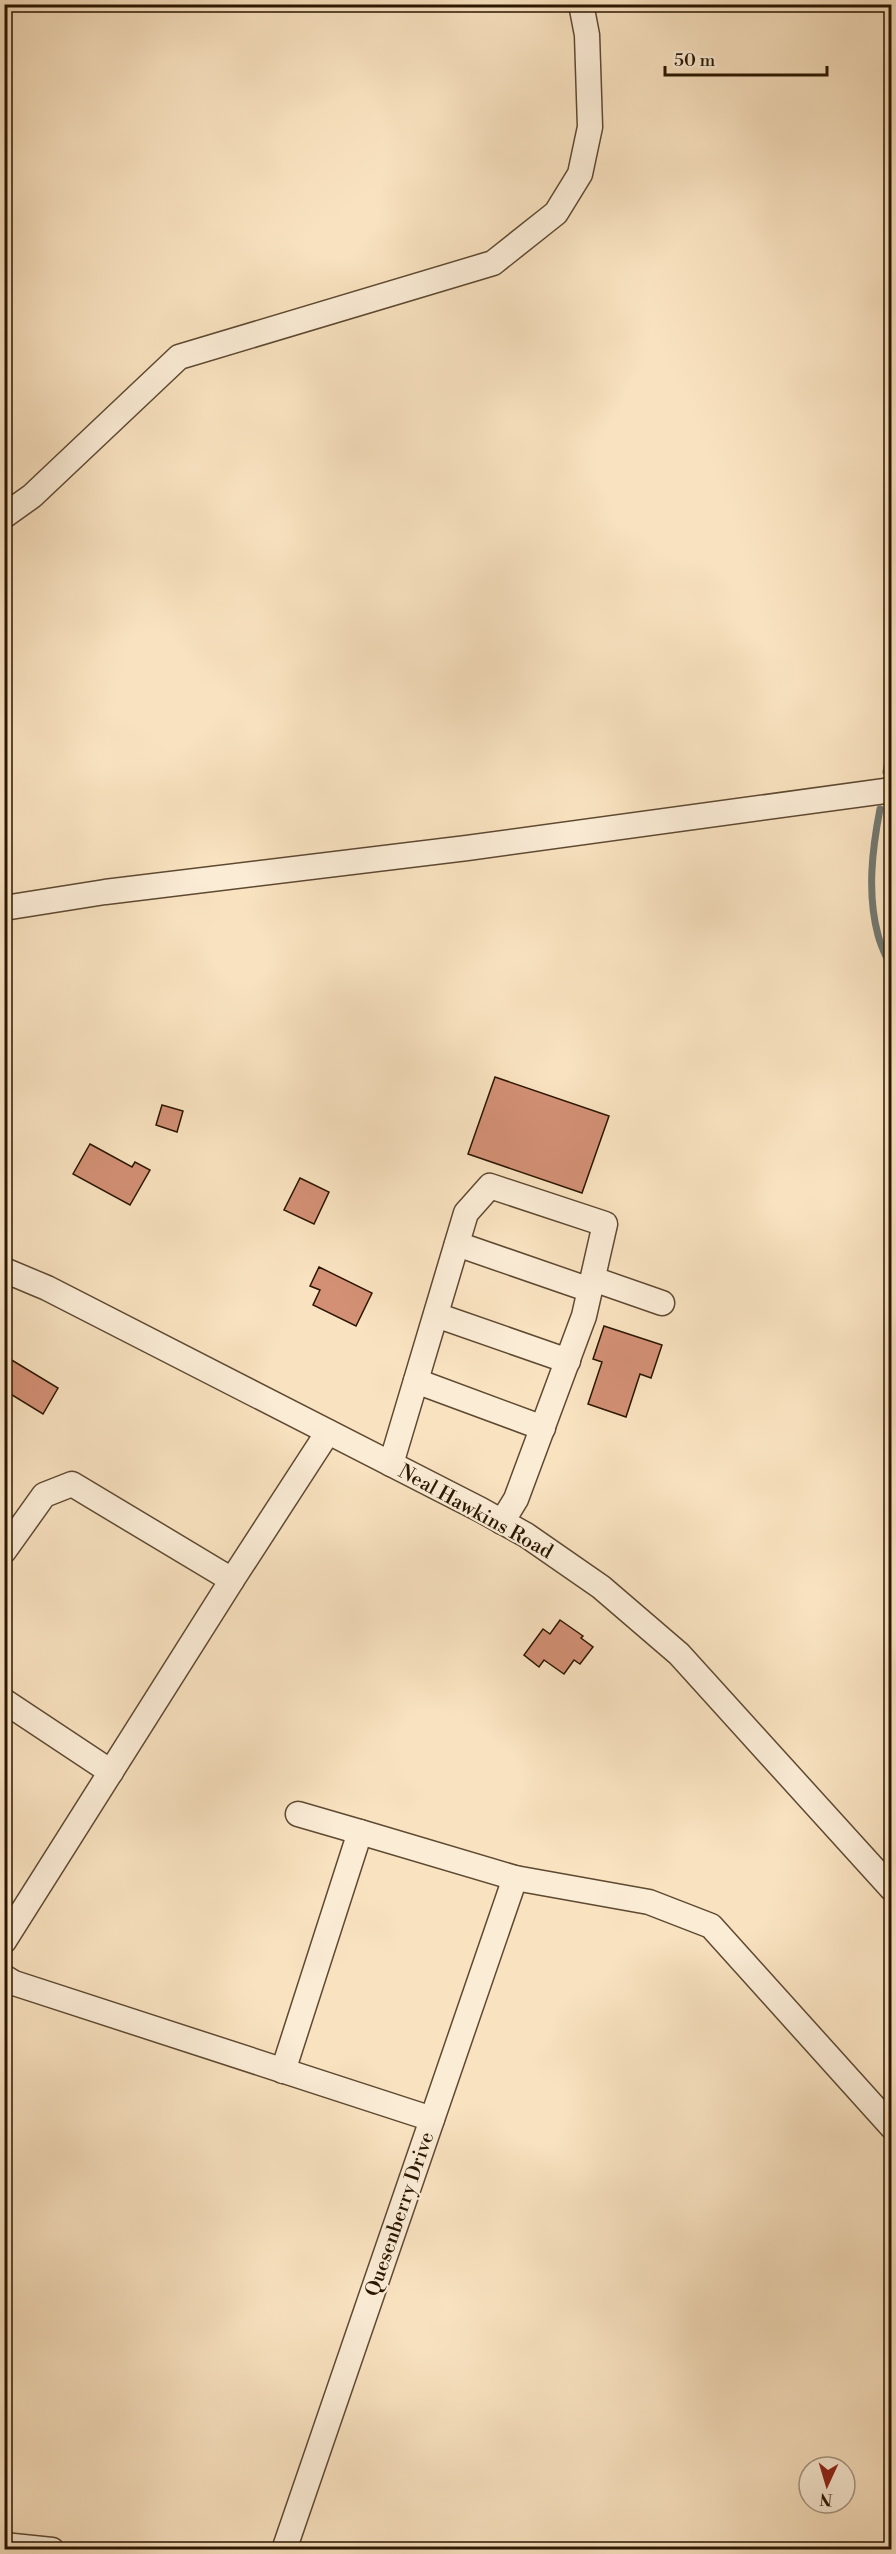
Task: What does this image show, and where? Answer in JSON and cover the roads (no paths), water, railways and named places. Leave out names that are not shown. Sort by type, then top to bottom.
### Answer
[{"type":"street","points":[[6,508],[32,496],[179,357],[493,262],[556,213],[580,174],[590,127],[587,35],[581,4]]},
{"type":"street","points":[[4,908],[105,892],[467,848],[891,790]]},
{"type":"street","points":[[391,1464],[466,1213],[490,1186],[605,1224],[584,1316],[516,1499],[502,1522]]},
{"type":"street","points":[[457,1244],[662,1303]]},
{"type":"street","name":"Neal Hawkins Road","points":[[4,1270],[47,1288],[502,1522],[526,1535],[601,1587],[679,1654],[891,1889]]},
{"type":"street","points":[[436,1315],[568,1361]]},
{"type":"street","points":[[416,1381],[543,1428]]},
{"type":"street","points":[[4,1941],[328,1432]]},
{"type":"street","points":[[4,1551],[44,1495],[72,1484],[232,1580]]},
{"type":"street","points":[[4,1701],[111,1772]]},
{"type":"street","points":[[298,1814],[515,1878],[649,1902],[711,1926],[891,2127]]},
{"type":"street","points":[[283,2071],[360,1832]]},
{"type":"street","name":"Quesenberry Drive","points":[[284,2550],[515,1878]]},
{"type":"street","points":[[4,1977],[14,1983],[432,2119]]},
{"type":"street","points":[[4,2545],[52,2550]]},
{"type":"waterway","points":[[886,772],[892,740]]},
{"type":"waterway","points":[[880,809],[873,856],[873,904],[879,939],[892,970]]}]
